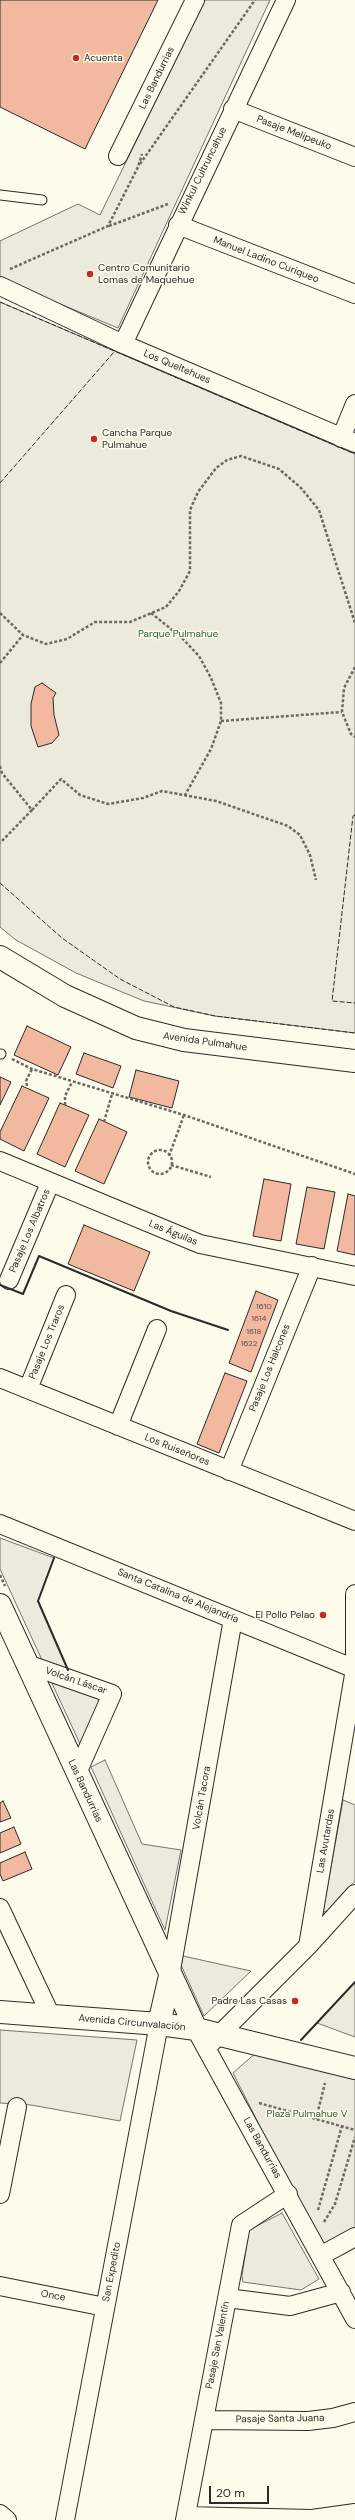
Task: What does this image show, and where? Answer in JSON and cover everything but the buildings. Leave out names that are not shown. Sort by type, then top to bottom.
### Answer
[{"type":"street","name":"Las Bandurrias","points":[[118,156],[196,0]]},
{"type":"street","name":"Winkul Cultruncahue","points":[[123,344],[192,195],[286,0]]},
{"type":"street","name":"Pasaje Melipeuko","points":[[233,109],[355,157]]},
{"type":"street","name":"Manuel Ladino Curiqueo","points":[[178,225],[355,294]]},
{"type":"street","name":"Los Queltehues","points":[[0,286],[123,344],[348,441]]},
{"type":"street","points":[[348,441],[355,404]]},
{"type":"street","name":"Avenida Pulmahue","points":[[0,957],[65,996],[142,1030],[184,1040],[355,1061]]},
{"type":"street","name":"Las Águilas","points":[[0,1161],[200,1244],[355,1276]]},
{"type":"street","name":"Pasaje Los Albatros","points":[[9,1280],[50,1182]]},
{"type":"street","name":"Pasaje Los Halcones","points":[[229,1471],[312,1266]]},
{"type":"street","name":"Pasaje Los Traros","points":[[28,1388],[66,1295]]},
{"type":"street","points":[[118,1426],[157,1329]]},
{"type":"street","name":"Los Ruiseñores","points":[[0,1378],[355,1521]]},
{"type":"street","name":"Santa Catalina de Alejandría","points":[[0,1524],[355,1669]]},
{"type":"street","name":"Las Avutardas","points":[[308,1946],[355,1669],[355,1594]]},
{"type":"street","name":"Las Bandurrias","points":[[0,1605],[170,1976],[196,2029]]},
{"type":"street","name":"Volcán Tacora","points":[[170,1976],[233,1619]]},
{"type":"street","name":"Volcán Láscar","points":[[27,1664],[112,1694],[77,1772]]},
{"type":"street","points":[[214,2041],[308,1946],[355,1894]]},
{"type":"street","points":[[0,1908],[51,2016]]},
{"type":"street","points":[[159,2024],[170,1976]]},
{"type":"street","name":"Avenida Circunvalación","points":[[0,2012],[159,2024],[196,2029],[214,2041],[355,2068]]},
{"type":"street","name":"San Expedito","points":[[65,2520],[159,2024]]},
{"type":"street","name":"Las Bandurrias","points":[[214,2041],[288,2194],[355,2319]]},
{"type":"street","points":[[0,2194],[17,2107]]},
{"type":"street","name":"Pasaje San Valentín","points":[[186,2518],[241,2225],[288,2194]]},
{"type":"street","points":[[322,2255],[355,2238]]},
{"type":"street","name":"Once","points":[[0,2286],[105,2307]]},
{"type":"street","points":[[227,2298],[290,2306],[341,2292]]},
{"type":"street","name":"Pasaje Santa Juana","points":[[204,2420],[308,2421],[333,2418],[355,2412]]},
{"type":"street","points":[[186,2518],[312,2519],[355,2513]]},
{"type":"street","points":[[0,2514],[7,2520]]},
{"type":"lane","points":[[0,195],[42,200]]},
{"type":"path","points":[[118,156],[138,167],[255,0]]},
{"type":"path","points":[[108,226],[192,195]]},
{"type":"path","points":[[0,613],[23,635],[46,644],[67,639],[95,622],[130,622],[166,607],[179,591],[190,570],[190,510],[198,492],[216,468],[227,460],[242,456],[279,469],[301,488],[319,510],[355,623]]},
{"type":"path","points":[[150,613],[181,637],[199,656],[212,678],[221,703],[221,721],[211,749],[185,795]]},
{"type":"path","points":[[0,663],[23,635]]},
{"type":"path","points":[[355,667],[344,688],[342,712],[351,734],[355,737]]},
{"type":"path","points":[[221,721],[342,712]]},
{"type":"path","points":[[0,766],[2,773],[32,810]]},
{"type":"path","points":[[0,843],[61,779],[80,795],[108,804],[143,798],[162,791],[185,795],[250,812],[288,826],[300,835],[310,855],[316,880]]},
{"type":"path","points":[[1,1054],[32,1069],[184,1115],[355,1174]]},
{"type":"path","points":[[27,1086],[26,1081],[32,1069]]},
{"type":"path","points":[[65,1105],[65,1096],[72,1082]]},
{"type":"path","points":[[104,1122],[112,1094]]},
{"type":"path","points":[[169,1156],[165,1152],[156,1151],[149,1156],[148,1164],[152,1172],[161,1174],[168,1170],[171,1165],[169,1156],[184,1115]]},
{"type":"path","points":[[171,1165],[211,1177]]},
{"type":"path","points":[[316,2119],[329,2062]]},
{"type":"path","points":[[256,2097],[260,2104],[355,2130]]},
{"type":"path","points":[[317,2212],[342,2126]]},
{"type":"path","points":[[323,2224],[335,2204],[355,2137]]},
{"type":"green space","points":[[205,0],[270,0],[118,328],[0,279],[0,241],[78,204],[100,215]]},
{"type":"green space","name":"Parque Pulmahue","points":[[0,302],[355,454],[355,1033],[215,1016],[144,1001],[76,973],[16,940],[0,927]]},
{"type":"green space","points":[[0,1538],[54,1558],[38,1601],[68,1670],[42,1660],[0,1569]]},
{"type":"green space","points":[[49,1677],[104,1701],[82,1748]]},
{"type":"green space","points":[[105,1760],[142,1844],[181,1850],[165,1930],[91,1767]]},
{"type":"green space","points":[[343,1800],[355,1805],[355,1881],[328,1911],[323,1912]]},
{"type":"green space","points":[[183,1956],[251,1971],[204,2016],[181,1965]]},
{"type":"green space","points":[[355,1982],[355,2037],[317,2023]]},
{"type":"green space","points":[[0,2030],[137,2040],[120,2121],[31,2105],[0,2103]]},
{"type":"green space","name":"Plaza Pulmahue V","points":[[258,2051],[355,2077],[355,2234],[323,2251],[233,2073]]},
{"type":"green space","points":[[282,2213],[319,2279],[301,2290],[243,2282],[242,2276],[249,2230]]},
{"type":"fence","points":[[0,302],[355,454]]},
{"type":"fence","points":[[0,483],[114,352]]},
{"type":"fence","points":[[355,815],[353,816],[332,1001],[355,1003]]},
{"type":"fence","points":[[0,883],[62,938],[120,979],[174,1007],[215,1016],[355,1033]]},
{"type":"wall","points":[[0,1285],[23,1294],[39,1256],[171,1311],[228,1330]]},
{"type":"wall","points":[[54,1558],[38,1601],[68,1670]]},
{"type":"wall","points":[[301,2040],[355,1982]]},
{"type":"place","name":"Acuenta","points":[[76,58]]},
{"type":"place","name":"Centro Comunitario Lomas de Maquehue","points":[[90,274]]},
{"type":"place","name":"Cancha Parque Pulmahue","points":[[94,439]]},
{"type":"place","name":"El Pollo Pelao","points":[[323,1615]]},
{"type":"place","name":"Padre Las Casas","points":[[295,2001]]}]
